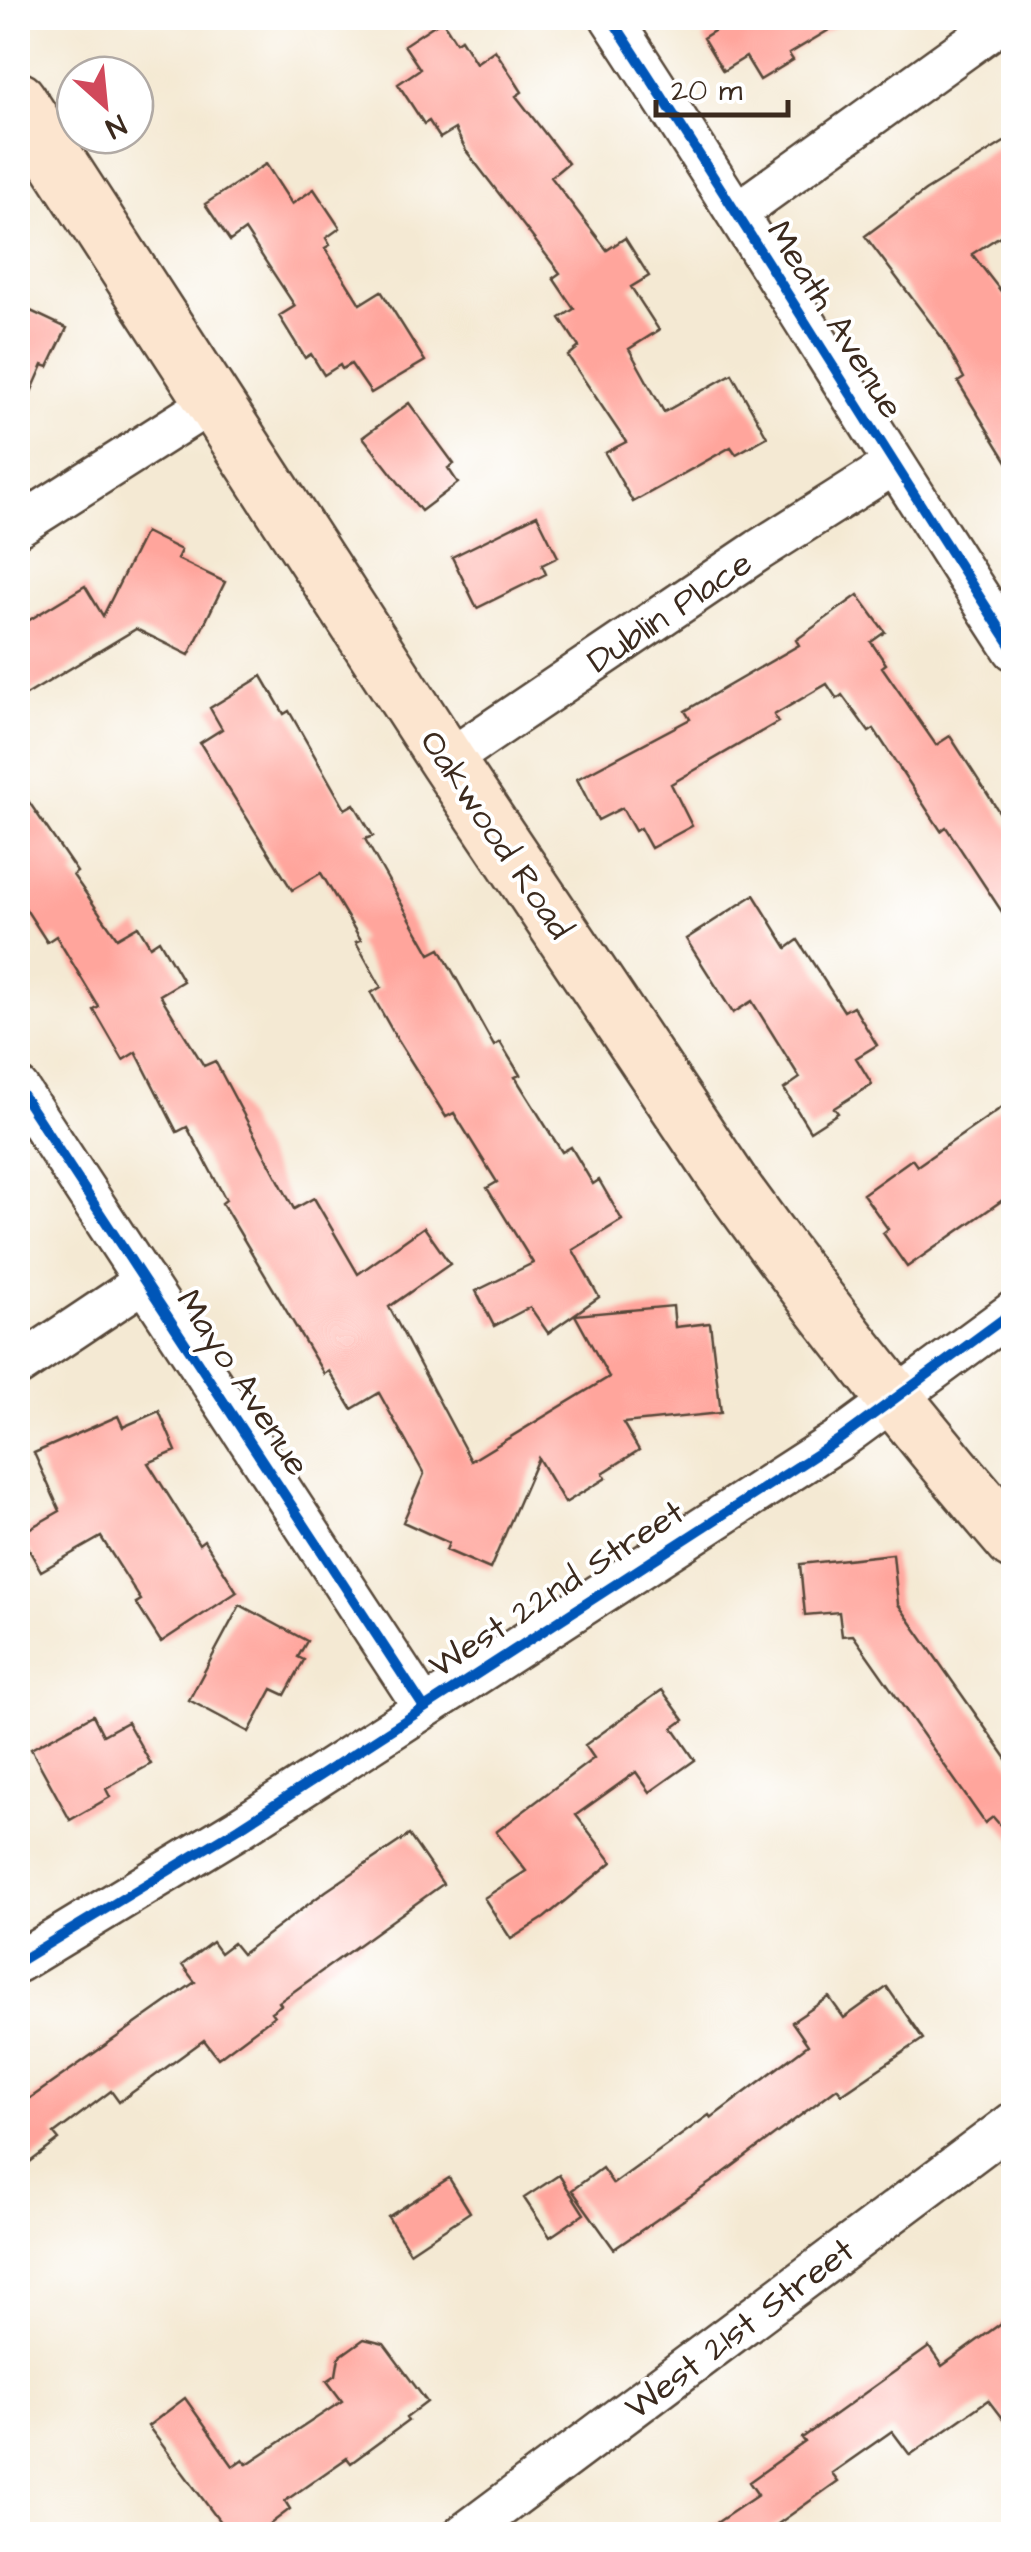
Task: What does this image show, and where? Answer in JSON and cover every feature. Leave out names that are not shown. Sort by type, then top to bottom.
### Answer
[{"type":"main road","name":"Oakwood Road","points":[[18,100],[447,761],[732,1186],[896,1400],[1014,1542]]},
{"type":"street","name":"Meath Avenue","points":[[611,18],[1014,650]]},
{"type":"street","points":[[738,212],[1007,18]]},
{"type":"street","points":[[18,526],[214,401]]},
{"type":"street","name":"Dublin Place","points":[[447,761],[742,561],[894,465]]},
{"type":"street","name":"Mayo Avenue","points":[[18,1088],[423,1706]]},
{"type":"street","points":[[18,1366],[145,1281]]},
{"type":"street","name":"West 22nd Street","points":[[18,1962],[238,1828],[896,1400],[1014,1311]]},
{"type":"street","name":"West 21st Street","points":[[464,2534],[1014,2122]]},
{"type":"building","points":[[710,18],[849,18],[789,54],[793,60],[760,80],[746,57],[723,71],[703,38],[717,29]]},
{"type":"building","points":[[442,20],[456,42],[461,39],[476,63],[495,50],[522,92],[516,96],[568,163],[551,177],[607,250],[625,238],[649,276],[631,287],[659,330],[629,349],[664,412],[732,374],[767,437],[736,454],[731,447],[633,502],[605,453],[626,442],[568,356],[579,347],[560,318],[574,309],[553,278],[560,273],[467,152],[455,129],[440,138],[429,121],[424,124],[398,84],[420,69],[404,45]]},
{"type":"building","points":[[1014,136],[1014,227],[972,254],[1014,308],[1014,473],[958,382],[964,378],[943,339],[865,236],[925,191]]},
{"type":"building","points":[[266,164],[292,204],[314,189],[340,228],[326,238],[330,245],[325,248],[360,304],[381,291],[425,361],[371,393],[351,364],[342,369],[340,365],[324,375],[311,354],[305,358],[279,316],[295,306],[245,230],[230,241],[205,204]]},
{"type":"building","points":[[18,305],[67,328],[48,367],[43,365],[18,422]]},
{"type":"building","points":[[409,403],[454,464],[448,468],[458,483],[421,511],[363,437]]},
{"type":"building","points":[[537,515],[558,557],[542,565],[546,574],[477,608],[452,557]]},
{"type":"building","points":[[145,532],[181,550],[177,559],[225,582],[189,655],[136,629],[18,700],[18,627],[85,586],[103,616]]},
{"type":"building","points":[[858,595],[885,632],[871,642],[886,664],[882,667],[936,745],[950,736],[1014,835],[1014,930],[946,827],[941,831],[874,729],[869,732],[842,695],[837,699],[827,684],[774,715],[778,722],[671,784],[692,826],[651,848],[622,808],[598,820],[577,779],[690,719],[685,711],[799,645],[796,640]]},
{"type":"building","points":[[262,676],[284,714],[289,711],[345,809],[354,804],[373,836],[365,839],[430,954],[440,949],[494,1046],[500,1042],[520,1075],[515,1077],[562,1152],[571,1147],[593,1184],[599,1180],[622,1220],[573,1250],[599,1297],[548,1333],[530,1307],[494,1326],[476,1291],[533,1263],[487,1188],[497,1182],[454,1113],[446,1117],[397,1039],[371,993],[381,987],[356,942],[361,940],[321,873],[292,890],[200,743],[222,729],[210,708]]},
{"type":"building","points":[[18,786],[117,938],[138,926],[150,946],[159,940],[183,981],[160,995],[204,1066],[215,1061],[294,1209],[314,1198],[358,1274],[424,1227],[450,1264],[389,1307],[471,1461],[609,1377],[575,1315],[673,1306],[675,1327],[710,1323],[721,1413],[623,1423],[639,1450],[603,1473],[606,1478],[565,1503],[538,1458],[490,1569],[446,1550],[449,1543],[403,1522],[424,1474],[379,1393],[352,1409],[329,1371],[324,1374],[222,1203],[226,1200],[187,1127],[177,1132],[136,1052],[123,1060],[94,1010],[99,1007],[56,936],[47,942],[18,897]]},
{"type":"building","points":[[754,895],[787,948],[798,940],[844,1011],[853,1006],[877,1045],[856,1058],[872,1084],[834,1108],[838,1113],[810,1131],[784,1089],[800,1078],[752,1001],[733,1013],[686,939]]},
{"type":"building","points":[[1014,1099],[1014,1192],[907,1267],[883,1233],[888,1229],[863,1194],[912,1159],[917,1166]]},
{"type":"building","points":[[159,1411],[176,1451],[148,1463],[199,1544],[204,1540],[237,1592],[161,1642],[136,1603],[141,1600],[101,1537],[41,1571],[20,1534],[60,1511],[34,1453],[118,1416],[123,1427]]},
{"type":"building","points":[[893,1554],[898,1604],[1014,1769],[1014,1841],[993,1817],[985,1823],[853,1635],[842,1636],[839,1612],[805,1615],[800,1564]]},
{"type":"building","points":[[240,1605],[307,1641],[298,1657],[304,1660],[285,1695],[272,1689],[249,1732],[189,1700]]},
{"type":"building","points":[[662,1690],[684,1720],[673,1728],[695,1760],[650,1792],[636,1772],[576,1815],[612,1862],[544,1918],[511,1939],[484,1898],[526,1871],[496,1832],[594,1758],[585,1745]]},
{"type":"building","points":[[93,1715],[103,1735],[127,1722],[151,1764],[106,1789],[110,1797],[70,1820],[31,1749]]},
{"type":"building","points":[[409,1835],[443,1884],[279,2002],[281,2005],[271,2012],[274,2016],[218,2058],[204,2040],[119,2102],[111,2091],[54,2134],[59,2140],[18,2171],[18,2083],[29,2099],[195,1982],[182,1965],[212,1942],[220,1953],[233,1943],[242,1954]]},
{"type":"building","points":[[887,1987],[923,2039],[842,2094],[837,2088],[614,2249],[572,2190],[602,2168],[613,2184],[709,2115],[711,2118],[808,2045],[792,2022],[829,1997],[844,2018]]},
{"type":"building","points":[[559,2175],[584,2214],[550,2237],[524,2198]]},
{"type":"building","points":[[449,2178],[470,2212],[410,2252],[388,2217]]},
{"type":"building","points":[[1014,2314],[1014,2434],[988,2400],[910,2455],[892,2431],[832,2473],[838,2481],[764,2534],[700,2534],[758,2495],[749,2482],[805,2442],[802,2438],[929,2347],[942,2366]]},
{"type":"building","points":[[364,2339],[384,2344],[427,2402],[351,2463],[347,2458],[285,2501],[290,2509],[257,2534],[229,2534],[148,2426],[185,2398],[233,2466],[243,2459],[247,2464],[342,2401],[327,2381],[336,2375],[339,2357]]},
{"type":"cycle path","points":[[611,18],[1014,650]]},
{"type":"cycle path","points":[[18,1088],[423,1706]]},
{"type":"cycle path","points":[[18,1962],[239,1828],[840,1439],[1014,1311]]}]
